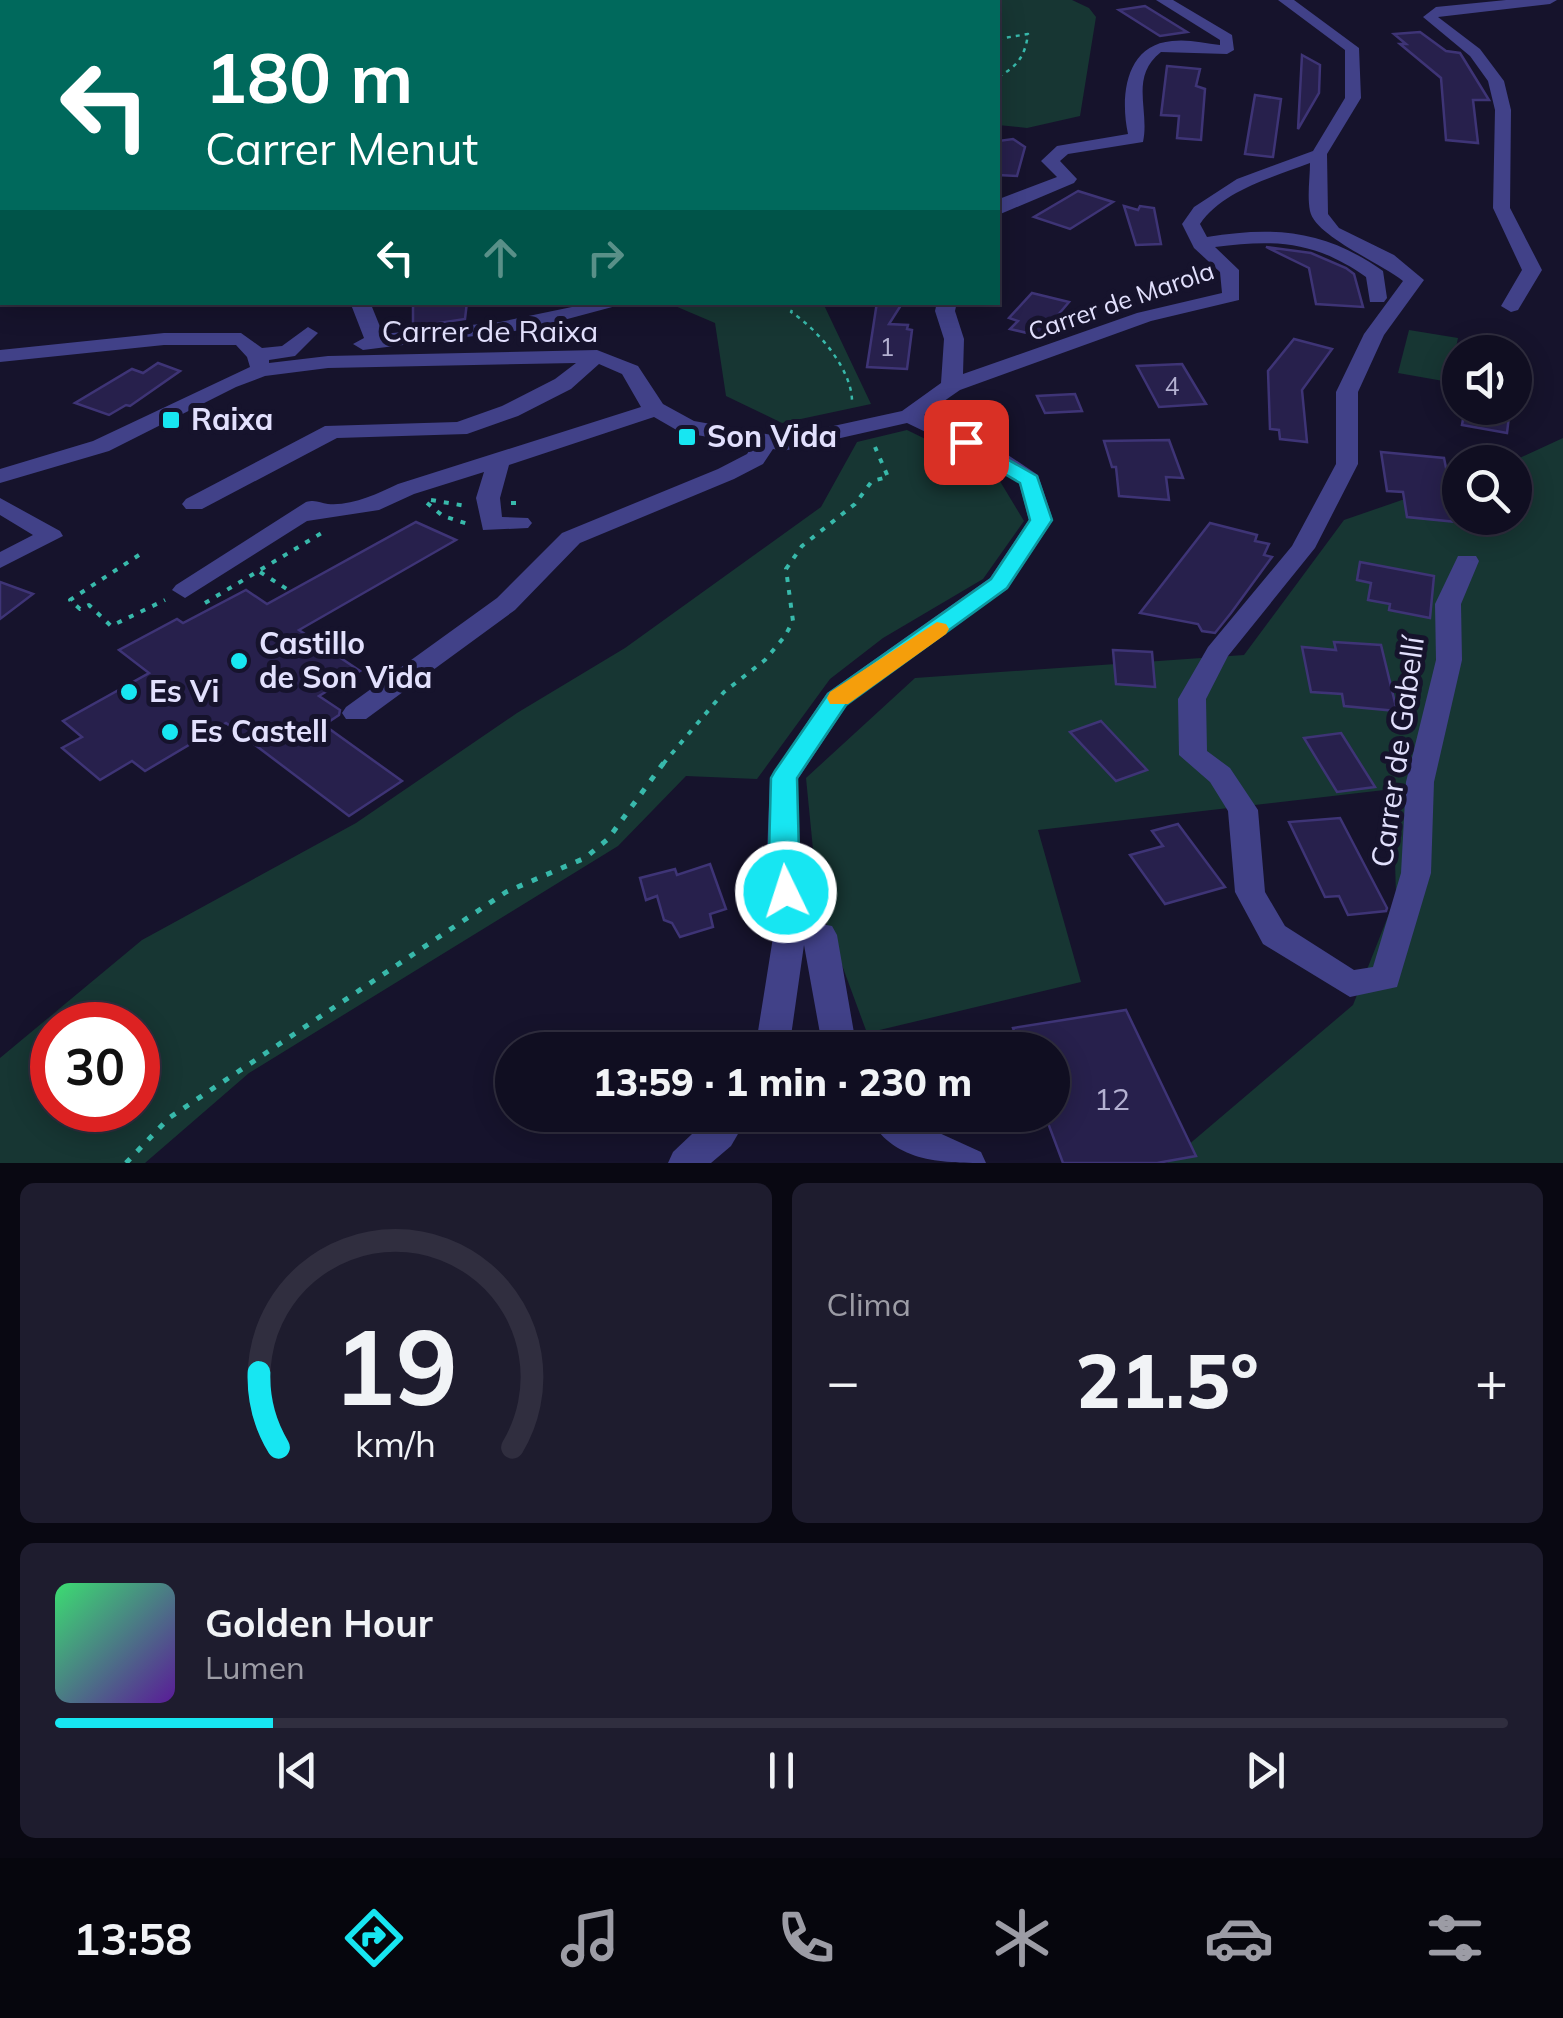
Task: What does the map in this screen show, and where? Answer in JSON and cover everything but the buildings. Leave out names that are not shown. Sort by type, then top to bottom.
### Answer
[{"type":"street","points":[[1000,207],[1004,202],[1068,179],[1050,160],[1063,150],[1137,138],[1130,115],[1136,71],[1155,48],[1171,44],[1226,50],[1227,38],[1163,0]]},
{"type":"street","points":[[1284,0],[1352,48],[1353,98],[1325,145]]},
{"type":"street","points":[[1511,306],[1532,270],[1508,225],[1500,199],[1504,122],[1497,82],[1471,45],[1430,17],[1436,11],[1550,0]]},
{"type":"street","name":"Carrer de Marola","points":[[909,416],[952,386],[1144,317],[1232,296],[1229,270],[1201,244],[1191,224],[1200,212],[1243,183],[1325,145]]},
{"type":"street","name":"Carrer de Gabellí","points":[[1325,145],[1319,214],[1333,232],[1387,259],[1414,280],[1374,334],[1347,392],[1347,464],[1303,548],[1217,653],[1192,699],[1192,755],[1220,774],[1243,810],[1250,892],[1274,935],[1350,984],[1386,978],[1416,873],[1420,782],[1449,660],[1448,604],[1467,561]]},
{"type":"street","points":[[1201,244],[1224,239],[1312,242],[1357,261],[1376,274],[1376,298]]},
{"type":"street","points":[[361,305],[376,341]]},
{"type":"street","points":[[328,362],[345,347],[376,341],[465,336],[504,320],[602,305]]},
{"type":"street","points":[[946,305],[954,339],[952,386]]},
{"type":"street","points":[[0,356],[183,339],[241,339],[259,363],[288,352],[308,333]]},
{"type":"street","points":[[194,504],[333,432],[459,429],[510,412],[562,384],[597,356]]},
{"type":"street","name":"Carrer de Raixa","points":[[0,476],[102,446],[259,363],[597,356],[631,370],[643,396],[655,408],[688,427],[783,444],[909,416]]},
{"type":"street","points":[[195,596],[301,514],[371,505],[406,488],[609,428],[655,408]]},
{"type":"street","points":[[775,1032],[790,931],[782,854],[784,778],[837,699],[999,583],[1041,520],[1030,480],[994,456],[909,416]]},
{"type":"street","points":[[356,713],[506,604],[571,538],[726,474],[755,459],[767,441]]},
{"type":"street","points":[[499,462],[488,498],[491,524],[516,510]]},
{"type":"street","points":[[0,505],[51,536],[0,561]]},
{"type":"street","points":[[790,931],[821,935],[837,1032]]},
{"type":"street","points":[[686,1163],[720,1132]]},
{"type":"street","points":[[900,1132],[968,1163]]},
{"type":"path","points":[[1000,38],[1028,34],[1029,39],[1019,65],[1000,77]]},
{"type":"path","points":[[794,305],[791,312],[814,327],[818,342],[842,360],[853,386],[852,400]]},
{"type":"path","points":[[126,1163],[169,1118],[506,892],[585,858],[608,839],[689,730],[724,692],[765,660],[785,636],[793,620],[786,569],[802,546],[842,516],[872,480],[888,477],[875,446]]},
{"type":"path","points":[[461,506],[422,498],[443,516],[474,525]]},
{"type":"path","points":[[139,555],[70,600],[80,609],[89,605],[112,626],[260,572],[335,525]]},
{"type":"path","points":[[260,572],[290,592]]},
{"type":"green space","points":[[1000,0],[1072,0],[1089,8],[1096,17],[1080,116],[1027,128],[1000,125]]},
{"type":"green space","points":[[673,305],[824,305],[871,404],[782,423],[726,396],[715,323]]},
{"type":"green space","points":[[1409,330],[1442,335],[1442,381],[1398,373]]},
{"type":"green space","points":[[907,430],[995,473],[1024,521],[983,579],[883,638],[830,679],[757,779],[686,776],[618,846],[249,1073],[145,1163],[0,1163],[0,1058],[30,1033],[30,1132],[160,1132],[160,1002],[67,1002],[142,940],[356,823],[517,713],[625,648],[821,507],[857,442]]},
{"type":"green space","points":[[1563,438],[1563,1163],[1167,1163],[1353,1005],[1396,896],[1393,789],[1038,830],[1081,982],[867,1032],[818,900],[806,778],[915,678],[1244,655],[1344,520],[1442,486],[1442,535],[1532,535],[1532,452]]},
{"type":"slow traffic","points":[[839,698],[937,629]]},
{"type":"place","name":"Raixa","points":[[171,420]]},
{"type":"place","name":"Son Vida","points":[[687,437]]},
{"type":"place","name":"Castillo de Son Vida","points":[[239,661]]},
{"type":"place","name":"Es Vi","points":[[129,692]]},
{"type":"place","name":"Es Castell","points":[[170,732]]},
{"type":"route","points":[[786,892],[782,854],[784,778],[837,699],[999,583],[1041,520],[1030,480],[966,442]]}]
